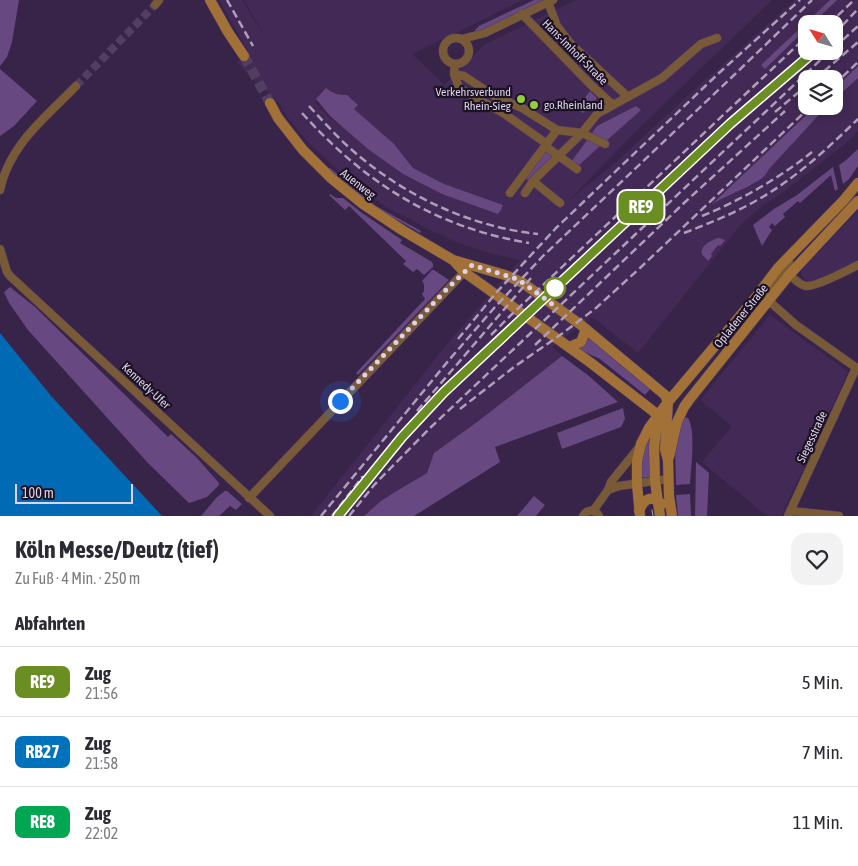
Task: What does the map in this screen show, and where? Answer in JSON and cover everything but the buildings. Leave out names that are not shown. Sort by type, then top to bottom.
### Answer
[{"type":"street","points":[[209,0],[244,56]]},
{"type":"street","points":[[462,39],[469,48],[468,56],[463,62],[455,64],[446,59],[443,53],[444,46],[450,39],[462,39],[485,32],[550,1]]},
{"type":"street","name":"Hans-Imhoff-Straße","points":[[550,1],[557,26],[570,42],[628,96]]},
{"type":"street","name":"Hans-Imhoff-Straße","points":[[522,14],[613,105]]},
{"type":"street","points":[[469,48],[485,32]]},
{"type":"street","points":[[516,185],[526,192],[533,181],[582,133],[597,114],[662,78],[701,44],[717,38]]},
{"type":"street","points":[[455,64],[454,74],[459,88],[505,114],[577,169]]},
{"type":"street","points":[[454,74],[464,76],[494,96],[522,108],[557,130],[582,133],[605,144]]},
{"type":"street","points":[[0,190],[10,163],[24,139],[76,86]]},
{"type":"street","name":"Auenweg","points":[[270,103],[278,118],[303,150],[331,178],[402,230],[468,268],[494,293],[569,347],[665,410]]},
{"type":"street","points":[[510,194],[557,130]]},
{"type":"street","points":[[533,181],[560,203]]},
{"type":"street","name":"Opladener Straße","points":[[639,513],[636,484],[637,461],[641,444],[649,428],[778,268],[790,258],[858,183]]},
{"type":"street","name":"Opladener Straße","points":[[668,460],[677,422],[684,407],[789,275],[858,201]]},
{"type":"street","name":"Kennedy-Ufer","points":[[0,249],[10,276],[270,516]]},
{"type":"street","points":[[790,258],[787,270],[789,275],[802,285],[808,286],[858,265]]},
{"type":"street","points":[[790,258],[768,294],[769,301],[796,325],[857,369]]},
{"type":"street","points":[[249,498],[468,268],[505,275],[523,283],[586,329],[665,395],[665,449],[668,460],[671,513]]},
{"type":"street","points":[[494,293],[500,278],[505,275]]},
{"type":"street","points":[[569,347],[581,342],[586,329]]},
{"type":"street","name":"Siegesstraße","points":[[790,513],[857,369]]},
{"type":"street","points":[[665,410],[684,407]]},
{"type":"street","points":[[660,516],[655,481],[654,447],[665,410]]},
{"type":"street","points":[[583,516],[587,511],[596,513],[610,482],[641,444]]},
{"type":"street","points":[[608,490],[619,486],[668,479]]},
{"type":"street","points":[[639,513],[644,500],[650,499],[657,500],[671,513]]},
{"type":"street","points":[[790,513],[839,516]]},
{"type":"shaded area","points":[[0,0],[19,0],[12,42],[7,57],[0,66]]},
{"type":"shaded area","points":[[219,0],[242,0],[263,34],[244,0],[523,0],[412,54],[444,85],[484,45],[576,0],[772,0],[632,135],[567,202],[615,163],[795,0],[858,0],[858,131],[845,144],[741,224],[638,353],[592,317],[552,347],[562,356],[434,453],[427,473],[381,501],[364,516],[311,516],[451,339],[520,260],[461,244],[390,209],[368,195],[347,179],[310,144],[287,117],[280,104],[237,63],[248,51]],"holes":[[[317,100],[394,144],[413,168],[444,184],[478,197],[442,184],[370,145],[330,118],[315,102]]]},
{"type":"shaded area","points":[[534,0],[543,0],[476,33],[475,30],[479,26]]},
{"type":"shaded area","points":[[830,0],[837,0],[821,15],[814,15]]},
{"type":"shaded area","points":[[798,30],[798,37],[765,69],[761,65]]},
{"type":"shaded area","points":[[858,66],[858,78],[843,92],[843,80]]},
{"type":"shaded area","points":[[0,69],[37,101],[14,126],[0,136]]},
{"type":"shaded area","points":[[326,88],[336,94],[347,95],[358,105],[354,109],[394,144],[413,168],[444,184],[503,205],[501,210],[498,214],[442,194],[403,174],[368,149],[330,116],[316,99]]},
{"type":"shaded area","points":[[590,91],[597,98],[584,113],[576,110]]},
{"type":"shaded area","points":[[636,106],[641,110],[605,142],[590,136],[597,126]]},
{"type":"shaded area","points":[[806,115],[819,115],[763,178],[711,205]]},
{"type":"shaded area","points":[[588,139],[601,145],[577,167],[571,162]]},
{"type":"shaded area","points":[[545,149],[555,157],[528,180],[525,178]]},
{"type":"shaded area","points":[[858,149],[858,166],[843,184],[839,165]]},
{"type":"shaded area","points":[[833,167],[838,189],[835,191],[831,175],[800,203],[798,201],[783,214],[785,217],[775,226],[772,223],[769,227],[772,230],[762,246],[753,225],[797,195]]},
{"type":"shaded area","points":[[330,168],[376,206],[421,231],[420,233],[373,206],[328,169]]},
{"type":"shaded area","points":[[330,194],[336,198],[343,198],[402,240],[400,243],[432,262],[433,267],[424,275],[417,269],[413,272],[403,264],[406,261],[349,206],[345,210]]},
{"type":"shaded area","points":[[858,211],[858,261],[809,282],[804,279],[801,275],[802,269]]},
{"type":"shaded area","points":[[719,238],[725,240],[720,246],[718,245],[708,261],[702,254],[703,248],[710,241]]},
{"type":"shaded area","points":[[432,270],[449,280],[358,375],[356,373],[425,299],[422,294],[424,284],[422,281]]},
{"type":"shaded area","points":[[10,287],[35,307],[168,437],[171,434],[197,458],[219,483],[207,497],[189,503],[148,463],[28,330],[9,303],[4,292]]},
{"type":"shaded area","points":[[770,315],[848,372],[781,516],[767,516],[702,462],[732,426],[701,401]]},
{"type":"shaded area","points":[[587,336],[651,388],[645,395],[600,359],[577,347]]},
{"type":"shaded area","points":[[562,356],[589,376],[618,402],[495,447],[500,462],[414,516],[364,516],[381,501],[427,473],[434,453]]},
{"type":"shaded area","points":[[623,408],[625,419],[621,427],[562,449],[557,433]]},
{"type":"shaded area","points":[[683,417],[688,418],[692,431],[690,484],[676,485],[675,448]]},
{"type":"shaded area","points":[[652,430],[652,477],[640,478],[643,453]]},
{"type":"shaded area","points":[[696,462],[709,473],[707,516],[695,516]]},
{"type":"shaded area","points":[[225,491],[242,504],[236,510],[230,506],[219,516],[201,516],[217,497]]},
{"type":"shaded area","points":[[690,494],[691,516],[678,516],[676,495]]},
{"type":"shaded area","points":[[534,496],[545,505],[536,516],[517,516]]},
{"type":"water","points":[[0,333],[52,397],[162,516],[0,516]]},
{"type":"tunnel","points":[[76,86],[155,5]]},
{"type":"tunnel","points":[[244,56],[270,103]]},
{"type":"tram line","points":[[652,510],[653,516]]},
{"type":"railway","points":[[227,0],[253,46]]},
{"type":"railway","points":[[458,339],[496,293],[556,228],[719,73],[800,0]]},
{"type":"railway","points":[[321,516],[449,360],[543,256],[812,0]]},
{"type":"railway","points":[[838,15],[854,0]]},
{"type":"railway","points":[[843,25],[858,9]]},
{"type":"railway","points":[[843,40],[858,26]]},
{"type":"railway","points":[[825,70],[858,42]]},
{"type":"railway","points":[[491,335],[798,45]]},
{"type":"railway","points":[[424,414],[466,372],[730,124],[805,60]]},
{"type":"railway","points":[[349,516],[375,484],[431,427],[820,60]]},
{"type":"railway","points":[[843,76],[858,62]]},
{"type":"railway","points":[[775,112],[798,93]]},
{"type":"railway","points":[[309,106],[352,150],[415,195],[463,216],[487,224],[538,234]]},
{"type":"railway","points":[[535,345],[684,203],[785,111]]},
{"type":"railway","points":[[302,113],[351,161],[404,199],[433,214],[463,226],[495,236],[529,243]]},
{"type":"railway","points":[[460,409],[514,367],[596,308],[802,115]]},
{"type":"railway","points":[[684,233],[713,222],[773,191],[811,162],[858,119]]},
{"type":"railway","points":[[702,216],[759,188],[812,152]]},
{"type":"railway","points":[[417,411],[531,278]]},
{"type":"railway","points":[[361,487],[427,408]]},
{"type":"railway","points":[[332,516],[363,476]]},
{"type":"train","name":"RE9","points":[[338,516],[402,437],[444,392],[730,124],[804,60]]},
{"type":"place","name":"Verkehrsverbund Rhein-Sieg","points":[[521,99]]},
{"type":"place","name":"go.Rheinland","points":[[534,105]]},
{"type":"route","points":[[340,401],[472,265],[514,278],[552,304],[555,288]]}]
